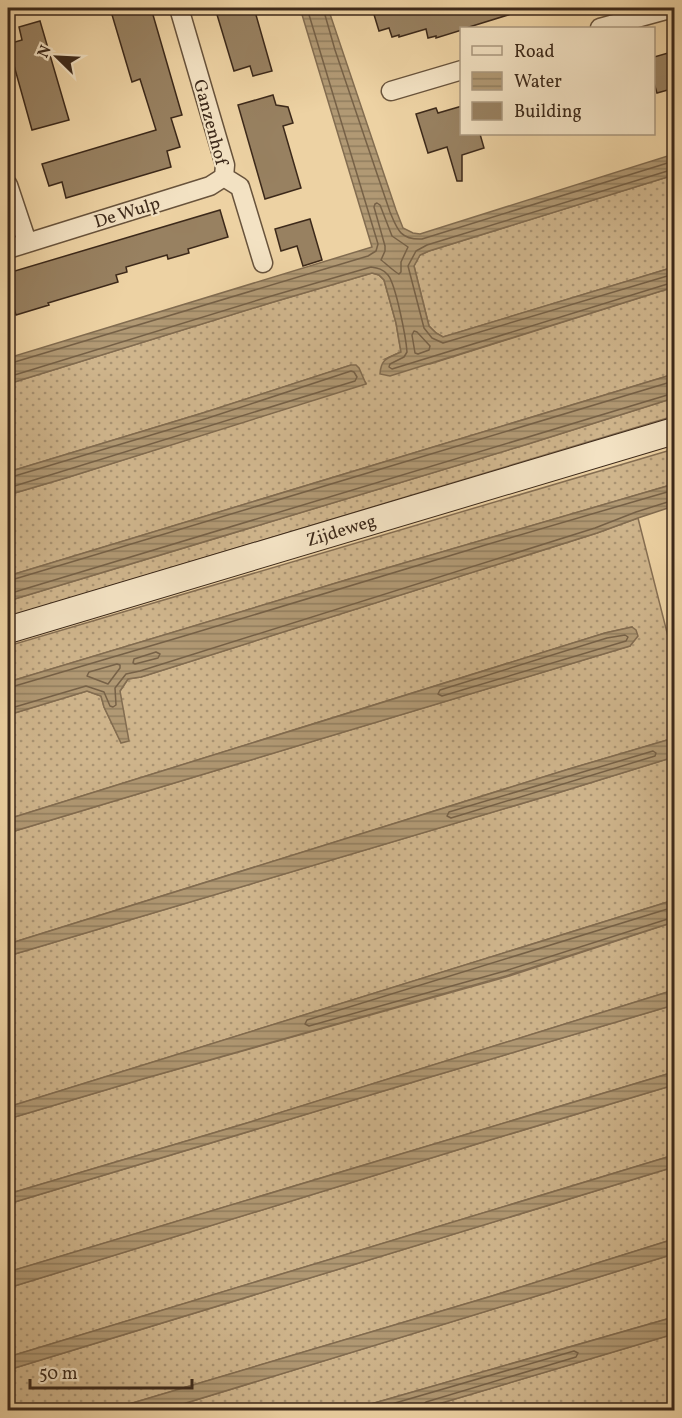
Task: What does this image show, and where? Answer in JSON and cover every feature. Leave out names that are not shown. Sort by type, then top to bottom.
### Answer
[{"type":"main road","name":"Zijdeweg","points":[[8,630],[675,431]]},
{"type":"street","name":"Ganzenhof","points":[[179,8],[225,165],[224,177],[240,187],[263,262]]},
{"type":"street","points":[[603,27],[646,11],[673,8]]},
{"type":"street","points":[[391,91],[460,71]]},
{"type":"street","name":"De Wulp","points":[[8,249],[210,186],[224,177]]},
{"type":"street","points":[[8,184],[27,242]]},
{"type":"shaded area","points":[[674,175],[674,267],[443,337],[429,326],[414,266],[420,255]]},
{"type":"shaded area","points":[[372,273],[384,280],[401,352],[385,359],[430,364],[674,287],[674,374],[8,576],[8,495],[366,383],[351,365],[8,472],[8,384]]},
{"type":"shaded area","points":[[674,398],[674,416],[8,617],[8,601]]},
{"type":"shaded area","points":[[674,449],[674,484],[8,682],[8,646]]},
{"type":"shaded area","points":[[638,518],[674,660],[674,738],[8,944],[8,833],[630,646],[632,627],[605,633],[8,819],[8,715],[87,691],[101,696],[121,742],[120,691],[128,679],[141,677]]},
{"type":"shaded area","points":[[674,757],[674,900],[8,1107],[8,956]]},
{"type":"shaded area","points":[[674,922],[674,990],[247,1123],[8,1194],[8,1119],[506,977]]},
{"type":"shaded area","points":[[674,1005],[674,1072],[8,1272],[8,1204]]},
{"type":"shaded area","points":[[674,1085],[674,1155],[8,1357],[8,1288]]},
{"type":"shaded area","points":[[674,1167],[674,1239],[492,1296],[109,1410],[8,1410],[8,1370]]},
{"type":"shaded area","points":[[674,1254],[674,1317],[350,1410],[163,1410]]},
{"type":"shaded area","points":[[674,1334],[674,1404],[655,1410],[418,1410]]},
{"type":"water","points":[[300,8],[328,8],[396,210],[403,228],[413,233],[420,234],[674,154],[674,175],[420,255],[414,266],[429,326],[436,333],[443,337],[674,267],[674,287],[390,376],[380,374],[384,362],[401,352],[396,323],[384,280],[372,273],[8,384],[8,358],[372,247]]},
{"type":"water","points":[[351,365],[359,368],[366,384],[8,495],[8,472]]},
{"type":"water","points":[[674,374],[674,398],[8,601],[8,576]]},
{"type":"water","points":[[674,484],[674,506],[597,533],[141,677],[128,679],[120,691],[129,741],[121,743],[101,696],[87,691],[8,715],[8,682]]},
{"type":"water","points":[[632,627],[638,636],[630,646],[8,833],[8,819],[605,633]]},
{"type":"water","points":[[674,738],[674,757],[8,956],[8,944]]},
{"type":"water","points":[[674,900],[674,922],[506,976],[8,1119],[8,1107]]},
{"type":"water","points":[[674,990],[674,1005],[8,1204],[8,1194],[247,1123]]},
{"type":"water","points":[[674,1072],[674,1085],[8,1288],[8,1272]]},
{"type":"water","points":[[674,1155],[674,1167],[8,1370],[8,1357]]},
{"type":"water","points":[[674,1239],[674,1254],[163,1410],[109,1410],[492,1296]]},
{"type":"water","points":[[674,1317],[674,1334],[418,1410],[350,1410]]},
{"type":"building","points":[[110,8],[151,8],[182,115],[171,118],[180,147],[167,151],[171,167],[66,198],[62,182],[49,186],[42,164],[156,130],[140,79],[132,82]]},
{"type":"building","points":[[215,8],[254,8],[272,71],[253,76],[250,66],[234,71]]},
{"type":"building","points":[[372,8],[521,8],[521,11],[469,27],[460,27],[460,31],[436,38],[436,36],[428,38],[426,29],[399,37],[399,35],[392,37],[389,28],[379,31]]},
{"type":"building","points":[[40,21],[69,120],[32,130],[8,44],[22,40],[19,27]]},
{"type":"building","points":[[675,51],[675,88],[657,93],[655,57]]},
{"type":"building","points":[[273,95],[276,105],[288,107],[293,123],[283,126],[301,188],[265,199],[238,105]]},
{"type":"building","points":[[460,107],[460,135],[480,135],[484,148],[462,155],[462,181],[457,181],[447,147],[428,153],[416,114],[436,108],[438,113]]},
{"type":"building","points":[[220,210],[228,237],[188,249],[189,253],[168,259],[167,255],[126,267],[127,272],[116,275],[118,282],[16,315],[8,289],[8,273]]},
{"type":"building","points":[[310,219],[322,260],[303,266],[297,246],[281,251],[275,229]]}]
